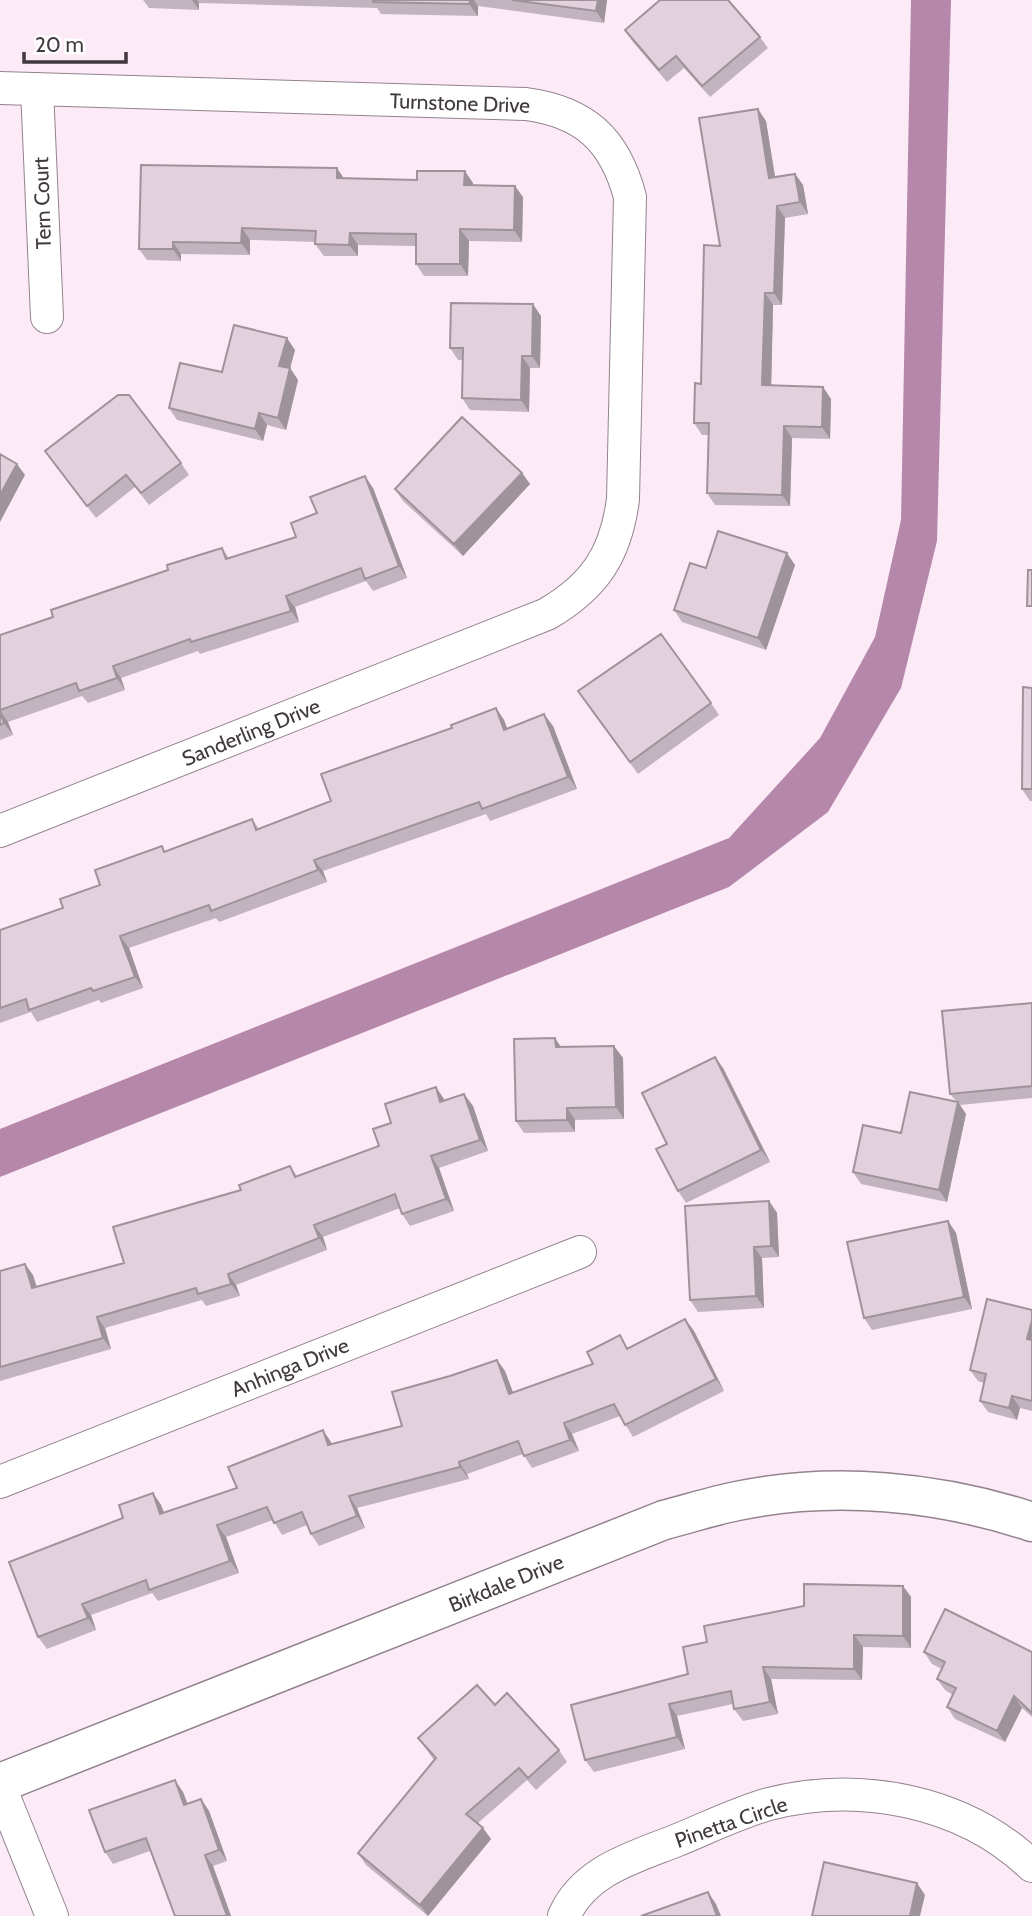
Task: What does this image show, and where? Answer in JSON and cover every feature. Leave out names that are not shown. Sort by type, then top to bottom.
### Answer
[{"type":"street","name":"Turnstone Drive","points":[[0,88],[526,104],[549,107],[573,116],[594,131],[611,150],[624,173],[630,197],[623,499],[620,523],[601,567],[586,586],[568,602],[547,614],[502,632]]},
{"type":"street","name":"Tern Court","points":[[37,89],[47,317]]},
{"type":"street","name":"Sanderling Drive","points":[[0,831],[502,632]]},
{"type":"street","name":"Anhinga Drive","points":[[0,1482],[580,1252]]},
{"type":"street","name":"Birkdale Drive","points":[[0,1785],[664,1520],[738,1501],[839,1491],[890,1493],[940,1499],[1032,1521]]},
{"type":"street","points":[[0,1785],[52,1916]]},
{"type":"street","name":"Pinetta Circle","points":[[564,1916],[584,1885],[614,1865],[767,1805],[813,1795],[859,1794],[906,1800],[950,1814],[992,1835],[1032,1866]]},
{"type":"shaded area","points":[[911,0],[951,0],[937,541],[901,688],[828,812],[729,887],[0,1177],[0,1129],[729,838],[820,738],[875,637],[901,520]]},
{"type":"building","points":[[373,0],[470,0],[469,4]]},
{"type":"building","points":[[512,0],[598,0],[596,11]]},
{"type":"building","points":[[660,0],[728,0],[760,37],[702,86],[676,56],[659,70],[625,30]]},
{"type":"building","points":[[758,109],[769,178],[795,174],[800,202],[777,206],[774,293],[765,293],[762,385],[823,387],[822,427],[784,426],[782,495],[707,493],[709,423],[694,423],[695,383],[701,384],[704,245],[720,246],[699,118]]},
{"type":"building","points":[[141,165],[337,168],[337,178],[417,180],[417,171],[465,171],[464,185],[515,186],[514,230],[460,229],[460,264],[416,264],[416,234],[350,233],[349,245],[315,244],[316,231],[242,228],[241,243],[173,242],[173,249],[139,249]]},
{"type":"building","points":[[451,303],[533,304],[532,356],[522,356],[521,400],[462,398],[463,348],[450,348]]},
{"type":"building","points":[[234,325],[287,338],[279,366],[290,368],[278,418],[259,413],[255,429],[169,408],[180,363],[222,372]]},
{"type":"building","points":[[118,395],[129,395],[181,463],[141,493],[126,475],[87,506],[45,451]]},
{"type":"building","points":[[462,417],[522,473],[454,544],[395,489]]},
{"type":"building","points":[[0,454],[17,464],[0,495]]},
{"type":"building","points":[[365,476],[399,566],[365,579],[361,568],[286,596],[291,611],[191,642],[190,639],[113,666],[117,678],[79,691],[76,683],[0,710],[0,635],[53,617],[51,610],[168,570],[167,565],[222,548],[226,559],[296,537],[291,523],[317,513],[310,497]]},
{"type":"building","points":[[718,531],[787,553],[758,638],[674,610],[690,563],[706,568]]},
{"type":"building","points":[[1028,570],[1032,570],[1032,606],[1027,606]]},
{"type":"building","points":[[661,634],[711,703],[630,762],[578,691]]},
{"type":"building","points":[[1023,687],[1032,688],[1032,789],[1022,789]]},
{"type":"building","points":[[496,708],[504,730],[544,714],[568,777],[482,809],[479,802],[314,860],[318,870],[211,911],[209,905],[120,936],[135,977],[93,991],[91,988],[29,1010],[26,999],[0,1008],[0,930],[63,908],[60,899],[100,885],[95,870],[162,846],[164,852],[252,819],[256,830],[331,801],[321,774],[452,728],[451,725]]},
{"type":"building","points":[[1032,1003],[1032,1086],[950,1094],[942,1011]]},
{"type":"building","points":[[555,1038],[556,1047],[614,1046],[616,1107],[567,1108],[567,1120],[516,1121],[514,1039]]},
{"type":"building","points":[[715,1057],[761,1150],[678,1191],[656,1149],[667,1144],[642,1093]]},
{"type":"building","points":[[436,1087],[440,1102],[464,1094],[480,1140],[431,1156],[446,1199],[402,1214],[395,1194],[314,1225],[319,1238],[228,1274],[231,1284],[198,1294],[196,1288],[97,1317],[103,1338],[0,1367],[0,1271],[25,1264],[32,1288],[124,1263],[113,1227],[241,1190],[239,1185],[290,1166],[295,1177],[379,1146],[373,1129],[391,1123],[385,1104]]},
{"type":"building","points":[[910,1092],[958,1102],[939,1190],[853,1172],[863,1125],[901,1133]]},
{"type":"building","points":[[769,1201],[771,1246],[754,1247],[756,1296],[690,1300],[685,1206]]},
{"type":"building","points":[[948,1221],[964,1297],[864,1318],[847,1242]]},
{"type":"building","points":[[987,1299],[1032,1310],[1027,1339],[1032,1340],[1032,1401],[1012,1396],[1009,1408],[980,1401],[986,1374],[970,1370]]},
{"type":"building","points":[[685,1319],[716,1379],[625,1425],[614,1404],[564,1423],[570,1440],[524,1456],[518,1441],[459,1462],[460,1467],[349,1496],[357,1516],[311,1534],[302,1512],[274,1523],[267,1507],[217,1525],[230,1561],[149,1590],[146,1580],[82,1604],[88,1618],[38,1637],[9,1562],[123,1518],[119,1505],[153,1493],[160,1514],[237,1488],[228,1467],[323,1430],[328,1445],[402,1426],[392,1392],[497,1360],[509,1394],[593,1364],[587,1352],[620,1335],[627,1349]]},
{"type":"building","points":[[804,1584],[903,1586],[903,1636],[854,1635],[854,1669],[763,1667],[770,1702],[734,1709],[731,1691],[669,1704],[677,1737],[585,1760],[571,1705],[688,1674],[683,1647],[707,1642],[704,1626],[804,1606]]},
{"type":"building","points":[[945,1609],[1032,1652],[1032,1713],[1014,1696],[997,1731],[947,1707],[956,1688],[937,1679],[945,1662],[924,1652]]},
{"type":"building","points":[[477,1685],[495,1705],[507,1693],[559,1750],[528,1778],[519,1768],[466,1814],[483,1828],[420,1905],[358,1853],[436,1758],[418,1738]]},
{"type":"building","points":[[175,1780],[184,1805],[201,1799],[219,1850],[205,1855],[227,1916],[175,1916],[146,1838],[105,1852],[89,1810]]},
{"type":"building","points":[[824,1862],[917,1883],[910,1916],[812,1916]]},
{"type":"building","points":[[708,1892],[717,1916],[641,1916]]}]
